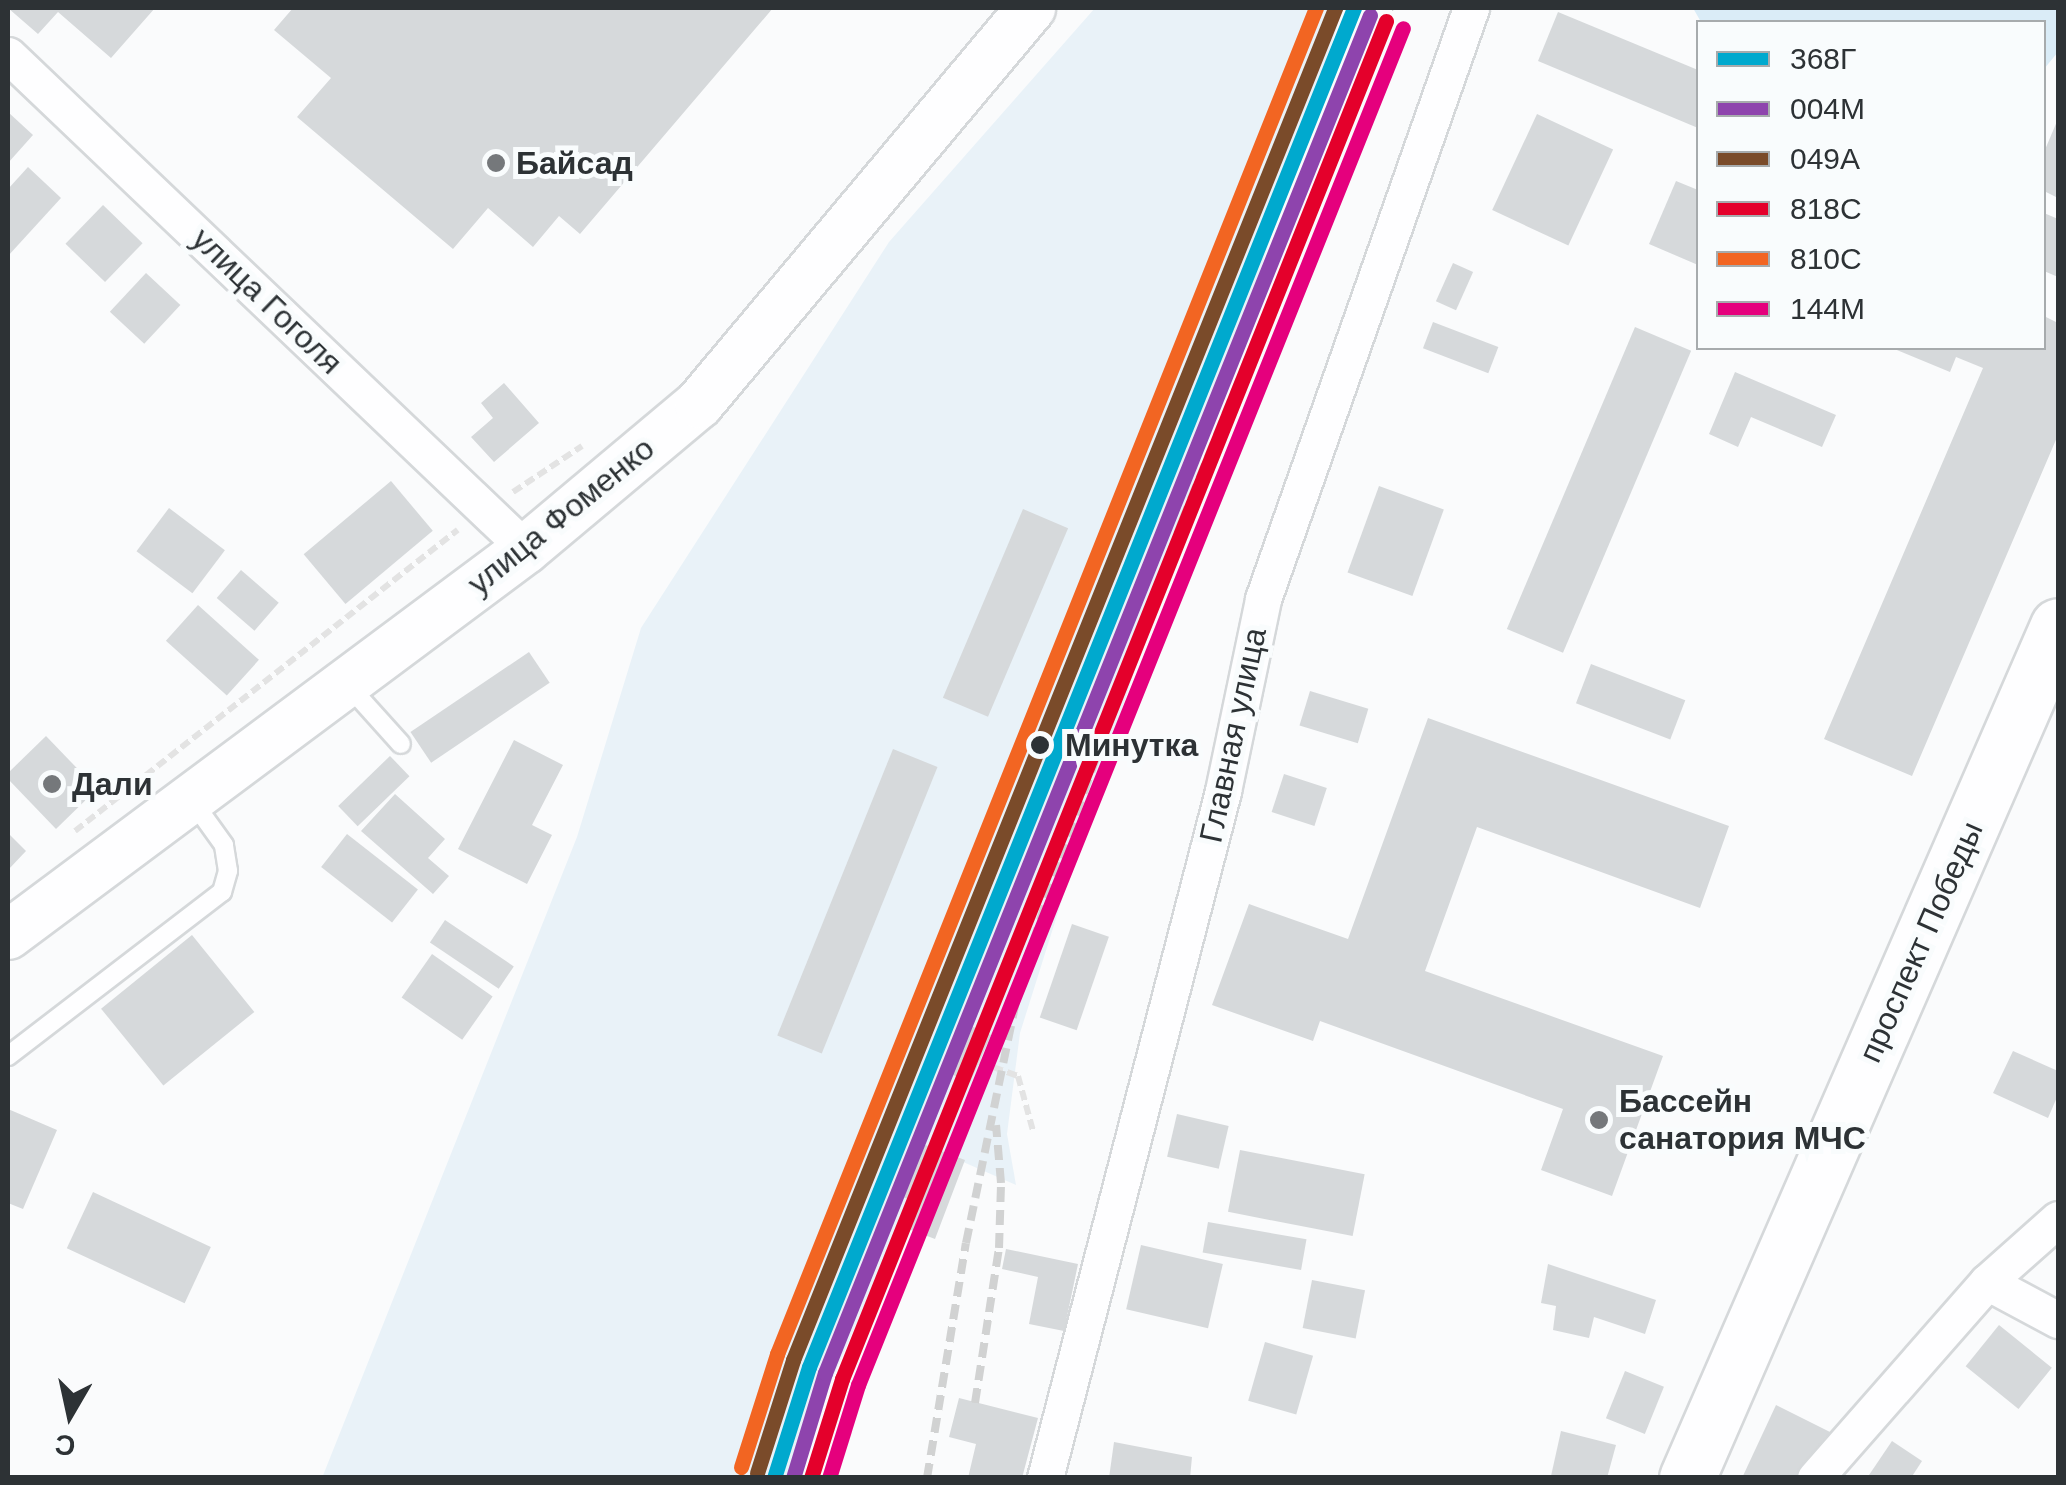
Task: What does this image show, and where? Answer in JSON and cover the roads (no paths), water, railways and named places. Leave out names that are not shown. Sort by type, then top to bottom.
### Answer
[{"type":"main road","name":"проспект Победы","points":[[1687,1478],[2058,626]]},
{"type":"street","name":"улица Фоменко","points":[[8,935],[526,549],[699,404],[1032,8]]},
{"type":"street","name":"Главная улица","points":[[1045,1478],[1224,791],[1263,598],[1471,8]]},
{"type":"street","name":"улица Гоголя","points":[[8,54],[526,549]]},
{"type":"street","points":[[1815,1478],[1987,1282],[2054,1216]]},
{"type":"street","points":[[1987,1282],[2058,1320]]},
{"type":"lane","points":[[346,683],[400,744]]},
{"type":"lane","points":[[8,1056],[222,892],[228,871],[224,845],[190,798]]},
{"type":"railway","points":[[927,1478],[966,1243],[1019,986],[1060,858],[1182,521],[1390,8]]},
{"type":"railway","points":[[975,1403],[999,1248],[1001,1183],[996,1125]]},
{"type":"place","name":"Байсад","points":[[496,163]]},
{"type":"place","name":"Минутка","points":[[1040,745]]},
{"type":"place","name":"Дали","points":[[52,784]]},
{"type":"place","name":"Бассейн санатория МЧС","points":[[1599,1120]]}]
